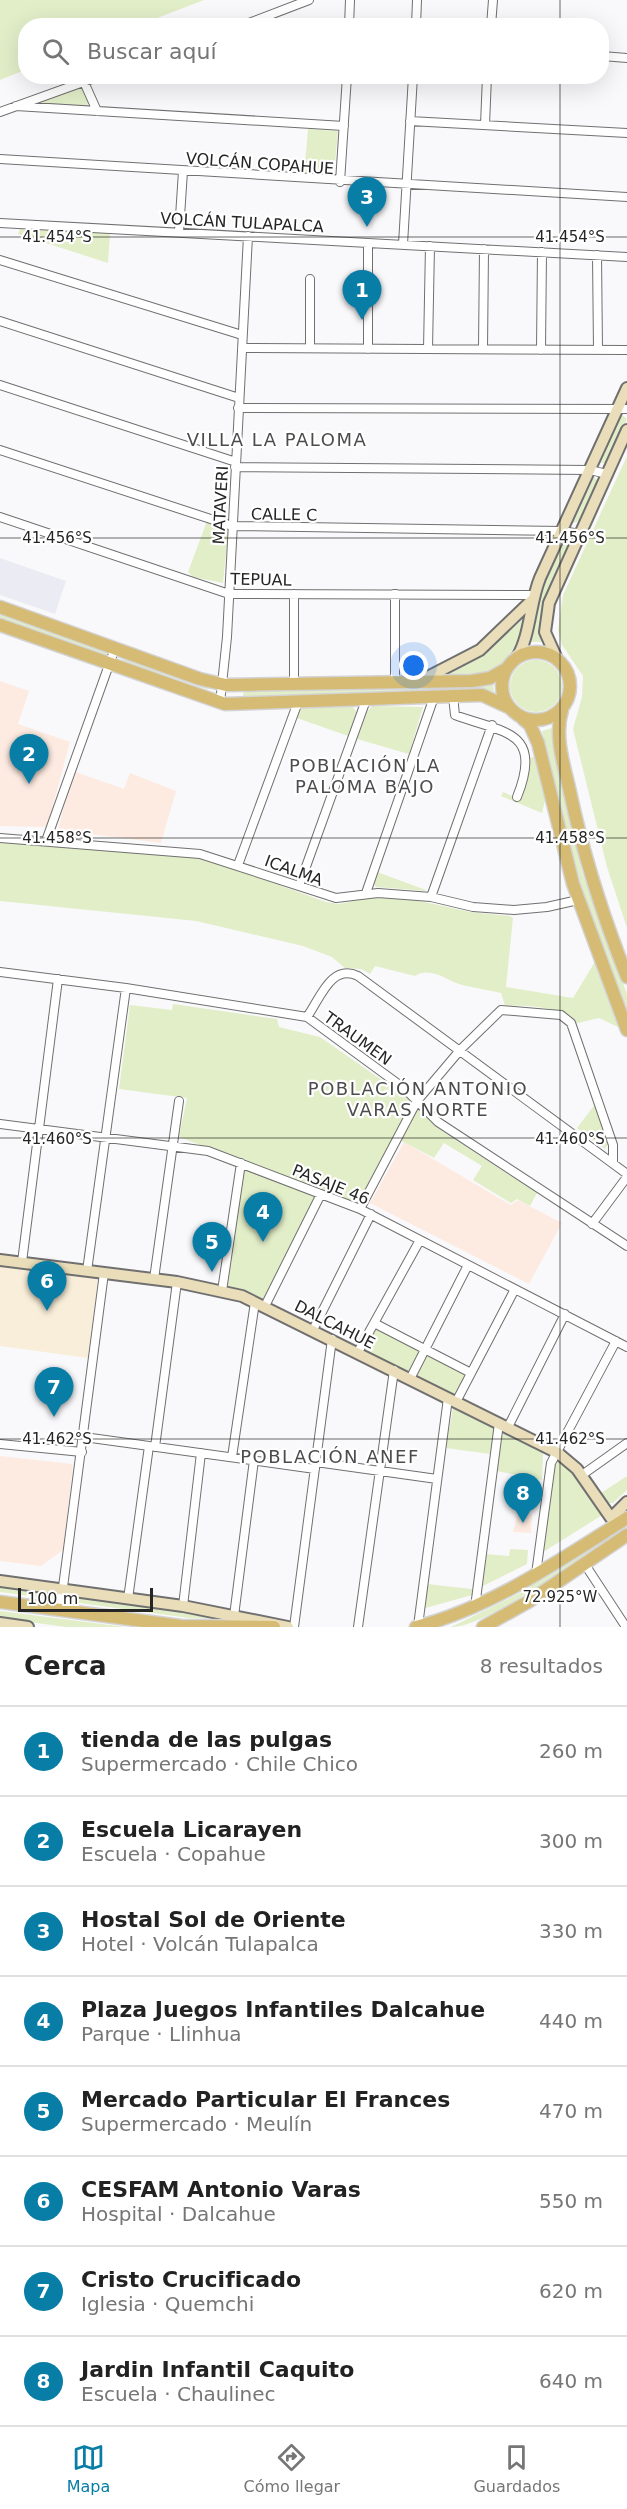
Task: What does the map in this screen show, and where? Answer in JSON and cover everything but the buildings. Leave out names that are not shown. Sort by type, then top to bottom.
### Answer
[{"type":"main road","points":[[0,607],[222,684],[394,684],[480,680],[506,669],[517,657],[542,652],[557,659],[568,674],[570,683],[567,702],[562,710],[559,740],[583,852],[594,893],[627,977]]},
{"type":"main road","points":[[0,625],[220,703],[482,695],[508,707],[530,725],[542,754],[578,900],[627,1030]]},
{"type":"main road","points":[[506,669],[501,688],[508,707]]},
{"type":"main road","points":[[523,719],[544,720],[562,710]]},
{"type":"main road","points":[[596,1536],[611,1518]]},
{"type":"main road","points":[[417,1627],[475,1607],[536,1574],[627,1518]]},
{"type":"main road","points":[[483,1627],[528,1602],[626,1536]]},
{"type":"main road","points":[[0,1602],[182,1627],[274,1627]]},
{"type":"street","points":[[262,18],[309,0]]},
{"type":"street","points":[[349,18],[350,0]]},
{"type":"street","points":[[416,18],[417,0]]},
{"type":"street","points":[[492,18],[493,0]]},
{"type":"street","points":[[609,57],[627,58]]},
{"type":"street","points":[[0,112],[78,84]]},
{"type":"street","points":[[85,84],[97,111]]},
{"type":"street","points":[[340,182],[347,84]]},
{"type":"street","points":[[403,244],[412,84]]},
{"type":"street","points":[[484,125],[487,84]]},
{"type":"street","points":[[16,106],[344,126]]},
{"type":"street","points":[[410,121],[627,133]]},
{"type":"street","name":"VOLCÁN COPAHUE","points":[[0,159],[340,182],[627,197]]},
{"type":"street","points":[[179,232],[183,171]]},
{"type":"street","name":"VOLCÁN TULAPALCA","points":[[0,223],[627,257]]},
{"type":"street","name":"MATAVERI","points":[[220,703],[229,594],[248,236]]},
{"type":"street","points":[[368,243],[368,349]]},
{"type":"street","points":[[428,349],[430,246]]},
{"type":"street","points":[[483,350],[484,249]]},
{"type":"street","points":[[541,350],[542,252]]},
{"type":"street","points":[[597,255],[598,350]]},
{"type":"street","points":[[0,260],[242,335]]},
{"type":"street","points":[[310,279],[310,348]]},
{"type":"street","points":[[0,321],[239,398]]},
{"type":"street","points":[[242,348],[627,350]]},
{"type":"street","points":[[0,385],[236,465],[590,470],[607,474]]},
{"type":"street","points":[[517,657],[523,645],[533,597],[590,470],[623,409],[627,388]]},
{"type":"street","points":[[238,408],[623,409]]},
{"type":"street","points":[[557,659],[547,637],[546,617],[557,582],[627,430]]},
{"type":"street","name":"CALLE C","points":[[0,450],[232,526],[562,531],[580,534]]},
{"type":"street","name":"TEPUAL","points":[[0,518],[229,594],[533,597]]},
{"type":"street","points":[[294,594],[294,685]]},
{"type":"street","points":[[394,684],[395,594]]},
{"type":"street","points":[[414,683],[480,650],[521,612],[533,597]]},
{"type":"street","points":[[46,842],[115,648]]},
{"type":"street","points":[[453,696],[455,715],[492,724],[517,739],[524,755],[525,772],[517,797]]},
{"type":"street","points":[[366,893],[434,697]]},
{"type":"street","points":[[299,886],[366,700]]},
{"type":"street","points":[[238,865],[298,702]]},
{"type":"street","points":[[431,897],[492,724]]},
{"type":"street","name":"ICALMA","points":[[0,838],[190,852],[238,865],[336,898],[366,893],[431,897],[473,907],[514,910],[547,907],[578,900]]},
{"type":"street","name":"TRAUMEN","points":[[0,972],[126,988],[307,1017],[405,1089],[438,1122],[627,1246]]},
{"type":"street","points":[[307,1017],[335,976],[348,972],[358,976],[461,1049],[627,1176],[592,1224]]},
{"type":"street","points":[[22,1262],[58,979]]},
{"type":"street","points":[[87,1271],[126,988]]},
{"type":"street","points":[[360,1209],[417,1101],[496,1012],[507,1009],[561,1015],[571,1023],[613,1145],[613,1164]]},
{"type":"street","points":[[153,1279],[179,1101]]},
{"type":"street","name":"PASAJE 46","points":[[0,1124],[208,1152],[371,1214],[627,1347]]},
{"type":"street","points":[[222,1291],[241,1164]]},
{"type":"street","points":[[232,1457],[260,1304],[321,1194]]},
{"type":"street","points":[[313,1330],[371,1214]]},
{"type":"street","points":[[358,1352],[420,1240]]},
{"type":"street","name":"DALCAHUE","points":[[0,1260],[177,1282],[222,1291],[260,1304],[558,1453],[582,1475],[611,1518]]},
{"type":"street","points":[[410,1379],[468,1265]]},
{"type":"street","points":[[60,1610],[104,1273]]},
{"type":"street","points":[[128,1599],[177,1282]]},
{"type":"street","points":[[417,1627],[437,1479],[452,1400],[471,1373],[514,1289]]},
{"type":"street","points":[[475,1607],[503,1425],[564,1314]]},
{"type":"street","points":[[374,1323],[471,1373]]},
{"type":"street","points":[[294,1627],[332,1339]]},
{"type":"street","points":[[536,1574],[549,1468],[616,1341]]},
{"type":"street","points":[[358,1627],[394,1371]]},
{"type":"street","points":[[84,1437],[254,1460],[379,1471],[437,1479]]},
{"type":"street","points":[[582,1475],[627,1443]]},
{"type":"street","points":[[0,1444],[82,1452]]},
{"type":"street","points":[[183,1606],[201,1453]]},
{"type":"street","points":[[234,1616],[254,1460]]},
{"type":"street","points":[[611,1518],[627,1502]]},
{"type":"street","points":[[584,1563],[626,1627]]},
{"type":"street","points":[[0,1581],[183,1606],[288,1627]]},
{"type":"street","points":[[0,1623],[28,1627]]},
{"type":"shaded area","points":[[0,558],[66,581],[55,614],[0,595]]},
{"type":"shaded area","points":[[0,681],[29,691],[18,724],[70,742],[47,827],[0,826]]},
{"type":"shaded area","points":[[73,771],[124,789],[130,773],[176,791],[161,843],[58,830]]},
{"type":"shaded area","points":[[404,1142],[511,1205],[518,1200],[562,1223],[529,1284],[370,1203]]},
{"type":"shaded area","points":[[0,1262],[98,1277],[88,1358],[0,1346]]},
{"type":"shaded area","points":[[0,1456],[73,1464],[63,1550],[41,1566],[0,1561]]},
{"type":"shaded area","points":[[518,1512],[532,1514],[531,1533],[513,1532]]},
{"type":"green space","points":[[0,0],[204,0],[157,18],[18,18],[18,73],[0,80]]},
{"type":"green space","points":[[79,87],[84,89],[89,102],[87,106],[35,105],[36,101]]},
{"type":"green space","points":[[308,129],[338,131],[334,174],[304,175]]},
{"type":"green space","points":[[20,229],[110,233],[108,263],[18,234]]},
{"type":"green space","points":[[622,415],[627,419],[607,463],[601,463],[619,416]]},
{"type":"green space","points":[[627,456],[627,928],[607,867],[573,729],[582,697],[583,676],[562,645],[558,630],[563,595]]},
{"type":"green space","points":[[594,477],[599,482],[580,521],[573,523]]},
{"type":"green space","points":[[207,521],[224,527],[228,533],[223,583],[193,577],[188,572]]},
{"type":"green space","points":[[567,540],[569,543],[547,591],[544,603],[541,616],[543,642],[529,642],[541,587],[562,541]]},
{"type":"green space","points":[[0,611],[107,651],[106,657],[0,621]]},
{"type":"green space","points":[[522,620],[515,645],[498,668],[482,675],[443,676],[486,651]]},
{"type":"green space","points":[[125,657],[211,688],[206,689],[162,674],[140,671],[122,663]]},
{"type":"green space","points":[[531,660],[541,660],[551,664],[558,671],[562,686],[558,701],[551,708],[541,712],[531,712],[521,708],[514,701],[510,691],[510,681],[514,671],[521,664]]},
{"type":"green space","points":[[493,682],[494,692],[482,690],[242,699],[244,691],[389,690],[480,685]]},
{"type":"green space","points":[[307,706],[353,707],[358,714],[348,736],[297,718],[297,711]]},
{"type":"green space","points":[[372,706],[423,707],[409,754],[357,739],[367,712]]},
{"type":"green space","points":[[552,728],[582,872],[627,994],[627,1016],[582,895],[542,731]]},
{"type":"green space","points":[[535,757],[545,800],[542,813],[501,796],[503,792],[519,799],[527,758]]},
{"type":"green space","points":[[0,841],[201,857],[326,902],[339,904],[373,897],[411,899],[470,912],[510,916],[513,918],[506,987],[573,998],[596,960],[622,1029],[599,1018],[574,1024],[562,1013],[553,1010],[505,1006],[501,993],[462,985],[433,973],[421,973],[415,976],[375,966],[370,974],[361,969],[345,968],[332,957],[303,946],[196,921],[0,901]]},
{"type":"green space","points":[[377,872],[426,891],[376,887],[373,883]]},
{"type":"green space","points":[[173,1004],[277,1019],[279,1027],[320,1037],[405,1096],[442,1131],[537,1193],[530,1206],[517,1199],[511,1203],[473,1180],[482,1166],[444,1143],[434,1158],[394,1137],[360,1202],[355,1203],[179,1137],[187,1098],[119,1089],[130,1005],[172,1010]]},
{"type":"green space","points":[[596,1103],[609,1142],[605,1149],[577,1128]]},
{"type":"green space","points":[[243,1169],[317,1196],[263,1302],[226,1289]]},
{"type":"green space","points":[[375,1325],[469,1374],[456,1399],[361,1352]]},
{"type":"green space","points":[[453,1408],[494,1429],[490,1454],[446,1448]]},
{"type":"green space","points":[[504,1434],[543,1453],[542,1480],[497,1471],[501,1436]]},
{"type":"green space","points":[[559,1461],[571,1468],[604,1514],[540,1554],[553,1464]]},
{"type":"green space","points":[[627,1476],[627,1490],[613,1503],[608,1503],[601,1493]]},
{"type":"green space","points":[[627,1524],[627,1527],[590,1553],[514,1602],[468,1624],[451,1627],[522,1592]]},
{"type":"green space","points":[[510,1549],[528,1550],[527,1564],[481,1587],[485,1554],[509,1556]]},
{"type":"green space","points":[[427,1584],[472,1589],[472,1595],[422,1609]]},
{"type":"green space","points":[[0,1585],[57,1594],[57,1596],[52,1599],[0,1592]]},
{"type":"green space","points":[[69,1595],[198,1612],[220,1619],[189,1618],[72,1602],[68,1599]]},
{"type":"green space","points":[[0,1611],[126,1627],[66,1627],[0,1618]]},
{"type":"place","name":"Hostal Sol de Oriente","points":[[367,227]]},
{"type":"place","name":"tienda de las pulgas","points":[[362,320]]},
{"type":"place","name":"Escuela Licarayen","points":[[29,784]]},
{"type":"place","name":"Plaza Juegos Infantiles Dalcahue","points":[[263,1242]]},
{"type":"place","name":"Mercado Particular El Frances","points":[[212,1272]]},
{"type":"place","name":"CESFAM Antonio Varas","points":[[47,1311]]},
{"type":"place","name":"Cristo Crucificado","points":[[54,1417]]},
{"type":"place","name":"Jardin Infantil Caquito","points":[[523,1523]]},
{"type":"district","name":"VILLA LA PALOMA","points":[[277,440]]},
{"type":"district","name":"POBLACIÓN LA PALOMA BAJO","points":[[365,776]]},
{"type":"district","name":"POBLACIÓN ANTONIO VARAS NORTE","points":[[418,1099]]},
{"type":"district","name":"POBLACIÓN ANEF","points":[[330,1457]]}]
